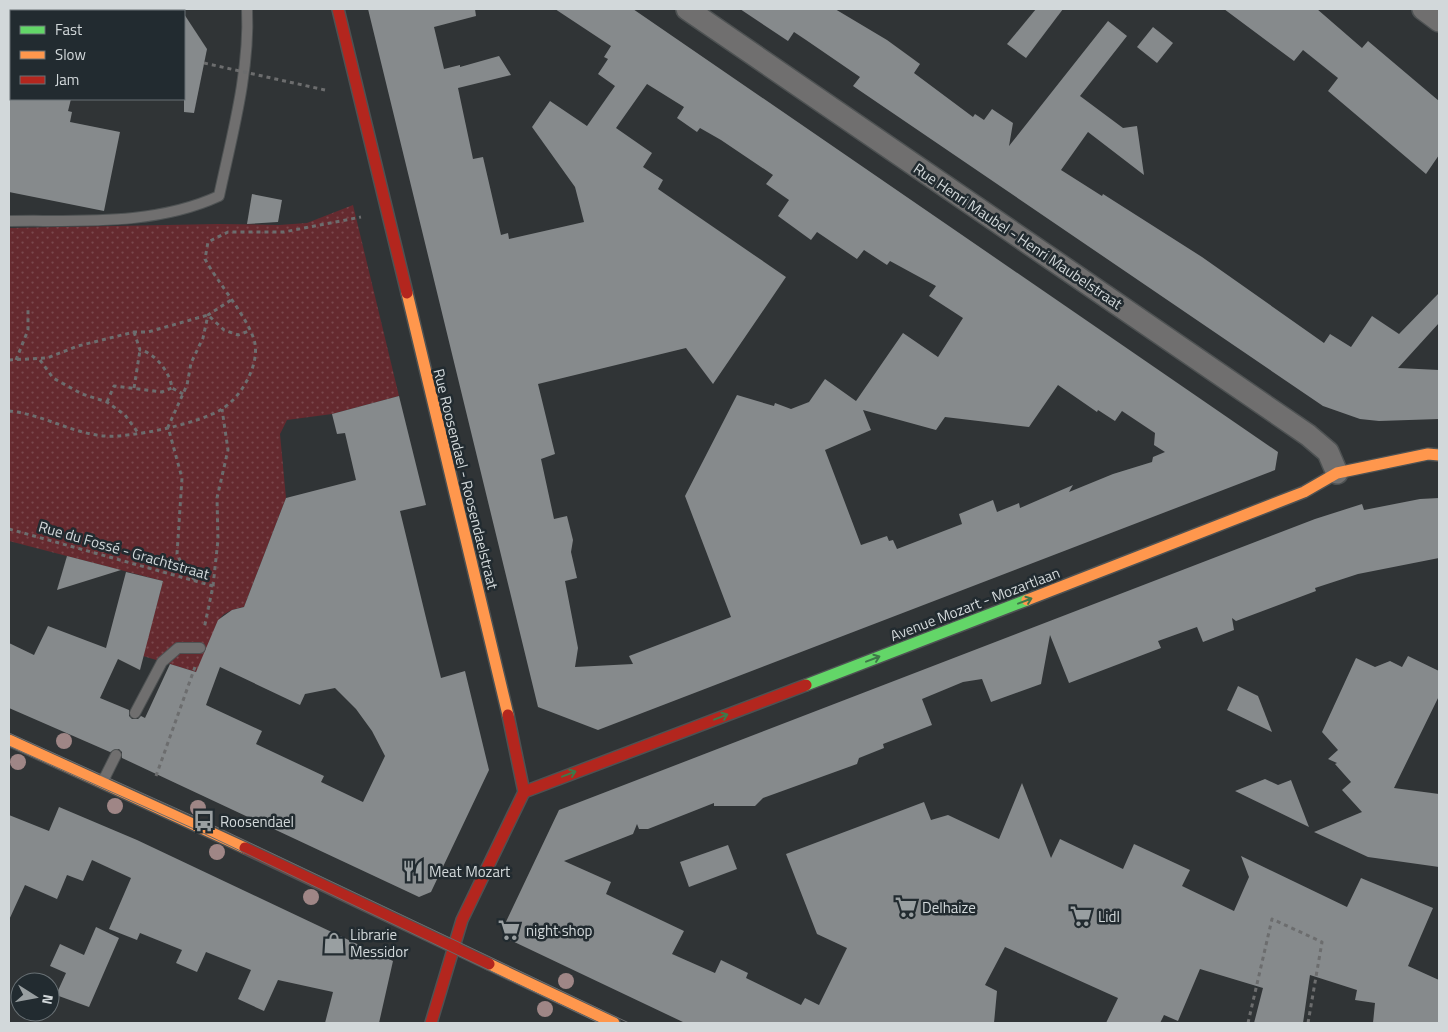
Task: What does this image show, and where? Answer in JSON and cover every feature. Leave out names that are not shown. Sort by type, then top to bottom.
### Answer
[{"type":"street","name":"Rue Roosendael - Roosendaelstraat","points":[[338,9],[515,743],[524,792]]},
{"type":"street","name":"Rue Henri Maubel - Henri Maubelstraat","points":[[687,9],[1308,435],[1328,452],[1337,473]]},
{"type":"street","points":[[1423,9],[1439,21]]},
{"type":"street","name":"Avenue Mozart - Mozartlaan","points":[[524,792],[950,630],[1304,492],[1337,473],[1428,454],[1439,455]]},
{"type":"street","points":[[9,740],[102,781],[614,1023]]},
{"type":"street","points":[[431,1023],[462,920],[524,792]]},
{"type":"lane","points":[[9,221],[132,219],[202,204],[219,196],[238,110],[248,32],[247,9]]},
{"type":"lane","points":[[135,713],[162,662],[178,648],[200,648]]},
{"type":"lane","points":[[102,781],[116,755]]},
{"type":"path","points":[[204,63],[325,90]]},
{"type":"path","points":[[9,410],[28,412],[83,431],[104,436],[139,434],[200,419],[222,409],[246,382],[253,365],[255,345],[231,300],[205,259],[208,242],[228,232],[284,232],[386,211]]},
{"type":"path","points":[[9,360],[39,359],[134,332],[148,332],[208,315],[231,300]]},
{"type":"path","points":[[16,360],[28,330],[28,308]]},
{"type":"path","points":[[208,315],[224,330],[238,335],[249,331]]},
{"type":"path","points":[[196,580],[184,569],[177,554],[182,478],[168,427],[187,385],[191,363],[203,338],[208,315]]},
{"type":"path","points":[[134,332],[140,350],[134,388]]},
{"type":"path","points":[[140,350],[150,352],[170,378],[172,388]]},
{"type":"path","points":[[39,359],[53,378],[82,394],[107,402],[125,416],[139,434]]},
{"type":"path","points":[[107,402],[114,386],[162,392],[172,388]]},
{"type":"path","points":[[172,388],[183,394]]},
{"type":"path","points":[[213,586],[218,540],[217,498],[228,450],[222,409]]},
{"type":"path","name":"Rue du Fossé - Grachtstraat","points":[[9,529],[213,586],[195,672],[155,778]]},
{"type":"path","points":[[1248,1023],[1272,919],[1322,942],[1314,978],[1308,1023]]},
{"type":"shaded area","points":[[353,205],[399,396],[332,414],[287,420],[280,434],[286,498],[244,607],[223,615],[220,619],[209,651],[196,672],[143,656],[163,581],[9,541],[9,228],[218,224],[279,225],[307,223]]},
{"type":"building","points":[[368,9],[475,9],[476,16],[434,27],[444,69],[460,65],[460,67],[499,56],[511,75],[458,88],[473,159],[483,157],[501,235],[508,233],[509,239],[584,222],[575,187],[532,127],[550,101],[587,126],[615,86],[598,74],[608,59],[604,57],[611,46],[555,9],[633,9],[1278,452],[1275,470],[598,730],[538,707]],"holes":[[[647,84],[684,107],[677,118],[697,132],[700,128],[721,140],[773,175],[766,184],[789,200],[778,216],[811,240],[817,232],[857,259],[864,250],[887,265],[890,261],[936,286],[929,296],[963,318],[938,357],[903,333],[856,401],[825,379],[809,402],[791,409],[775,403],[774,406],[737,395],[685,496],[731,617],[629,656],[633,664],[575,667],[578,648],[565,581],[577,578],[571,552],[573,540],[567,516],[554,519],[541,459],[555,454],[538,384],[686,348],[713,384],[786,277],[658,189],[663,180],[643,167],[652,153],[616,128]],[[1058,385],[1097,412],[1098,410],[1115,421],[1122,411],[1155,433],[1154,445],[1165,452],[1153,457],[1152,462],[1113,474],[1069,492],[1073,485],[1020,508],[1019,503],[997,512],[993,500],[959,514],[962,524],[897,549],[893,540],[889,541],[887,536],[861,545],[825,450],[871,430],[863,410],[936,430],[945,417],[1029,427]]]},
{"type":"building","points":[[740,9],[835,9],[887,40],[920,64],[914,73],[973,117],[975,114],[984,120],[992,109],[1013,123],[1009,146],[1108,21],[1127,36],[1080,96],[1123,128],[1137,126],[1144,175],[1088,132],[1061,170],[1102,196],[1103,194],[1202,257],[1324,343],[1330,334],[1351,347],[1372,316],[1399,334],[1439,293],[1439,323],[1398,368],[1439,370],[1439,419],[1379,421],[1360,419],[1323,406],[853,86],[860,77],[806,40],[794,32],[788,41]]},
{"type":"building","points":[[1036,9],[1063,9],[1026,58],[1007,44]]},
{"type":"building","points":[[1224,9],[1317,9],[1362,48],[1368,41],[1439,101],[1439,155],[1426,174],[1328,91],[1338,78],[1303,50],[1294,61]]},
{"type":"building","points":[[185,16],[207,49],[194,113],[184,112]]},
{"type":"building","points":[[1153,27],[1173,43],[1157,63],[1137,47]]},
{"type":"building","points":[[9,99],[71,100],[68,111],[72,112],[70,122],[120,132],[104,211],[9,192]]},
{"type":"building","points":[[252,194],[282,200],[278,222],[247,224]]},
{"type":"building","points":[[399,396],[426,505],[400,511],[441,678],[465,671],[489,770],[431,892],[419,897],[122,758],[122,752],[119,749],[110,752],[9,708],[9,643],[34,655],[48,626],[106,648],[126,572],[163,581],[140,670],[118,659],[100,698],[129,710],[129,716],[132,719],[138,719],[141,716],[145,718],[170,664],[196,672],[218,620],[232,610],[244,607],[286,498],[356,480],[345,433],[337,434],[332,414]],"holes":[[[220,667],[300,705],[305,694],[335,688],[356,709],[372,731],[385,756],[363,802],[321,782],[324,776],[256,744],[262,731],[206,705]]]},
{"type":"building","points":[[1439,498],[1439,558],[1358,574],[1315,588],[1316,591],[1236,621],[1232,618],[1234,630],[1203,642],[1197,627],[1158,641],[1161,648],[1069,683],[1050,635],[1041,684],[991,702],[982,679],[963,682],[922,699],[932,725],[883,744],[884,748],[859,758],[857,764],[763,798],[755,806],[714,806],[714,803],[648,829],[639,829],[637,824],[633,834],[564,861],[611,882],[606,894],[684,931],[672,954],[715,973],[721,960],[748,973],[746,978],[801,1005],[805,998],[819,1005],[847,948],[817,934],[786,854],[924,802],[931,820],[948,815],[999,839],[1022,783],[1051,858],[1060,839],[1123,869],[1134,844],[1190,870],[1182,886],[1234,911],[1249,877],[1241,856],[1347,907],[1361,878],[1433,908],[1408,966],[1439,980],[1439,1023],[1373,1023],[1375,1003],[1355,1000],[1357,990],[1310,975],[1303,1023],[1254,1023],[1263,988],[1200,969],[1178,1021],[1164,1015],[1160,1023],[1106,1023],[1118,998],[1005,947],[985,985],[997,991],[994,1023],[685,1023],[508,939],[503,928],[559,810],[1315,519],[1362,504],[1364,510],[1420,499]]},
{"type":"building","points":[[67,556],[121,570],[57,590]]},
{"type":"building","points":[[1408,656],[1439,671],[1439,696],[1394,788],[1439,794],[1439,867],[1368,857],[1314,832],[1362,812],[1342,790],[1351,782],[1335,764],[1337,763],[1328,759],[1338,750],[1322,732],[1356,658],[1375,667],[1390,661],[1402,667]]},
{"type":"building","points":[[1238,686],[1258,696],[1272,732],[1227,710]]},
{"type":"building","points":[[1265,779],[1278,785],[1291,780],[1309,827],[1235,791]]},
{"type":"building","points":[[59,807],[137,840],[393,961],[379,1023],[325,1023],[333,992],[278,980],[264,1011],[238,999],[251,970],[206,952],[197,972],[176,963],[182,950],[140,933],[137,940],[109,929],[131,878],[92,860],[83,881],[67,875],[57,899],[25,885],[9,920],[9,815],[49,831]]},
{"type":"building","points":[[728,845],[737,869],[689,887],[680,862]]},
{"type":"building","points":[[96,927],[119,938],[89,1007],[60,996],[60,986],[66,973],[50,966],[60,944],[84,955]]},
{"type":"tram line","points":[[9,733],[204,821],[629,1023]]},
{"type":"tram line","points":[[9,746],[201,832],[599,1023]]},
{"type":"traffic: fast","points":[[806,685],[1027,600]]},
{"type":"traffic: slow","points":[[407,293],[508,715]]},
{"type":"traffic: slow","points":[[1027,600],[1304,492],[1337,473],[1428,454],[1439,455]]},
{"type":"traffic: slow","points":[[9,740],[245,848]]},
{"type":"traffic: slow","points":[[489,964],[614,1023]]},
{"type":"traffic: jam","points":[[338,9],[407,293]]},
{"type":"traffic: jam","points":[[524,792],[806,685]]},
{"type":"traffic: jam","points":[[431,1023],[462,920],[524,792],[508,715]]},
{"type":"traffic: jam","points":[[245,848],[489,964]]},
{"type":"place","name":"Roosendael","points":[[204,821]]},
{"type":"place","name":"Meat Mozart","points":[[413,871]]},
{"type":"place","name":"Delhaize","points":[[906,907]]},
{"type":"place","name":"Lidl","points":[[1081,916]]},
{"type":"place","name":"night shop","points":[[509,930]]},
{"type":"place","name":"Librarie Messidor","points":[[334,943]]}]
